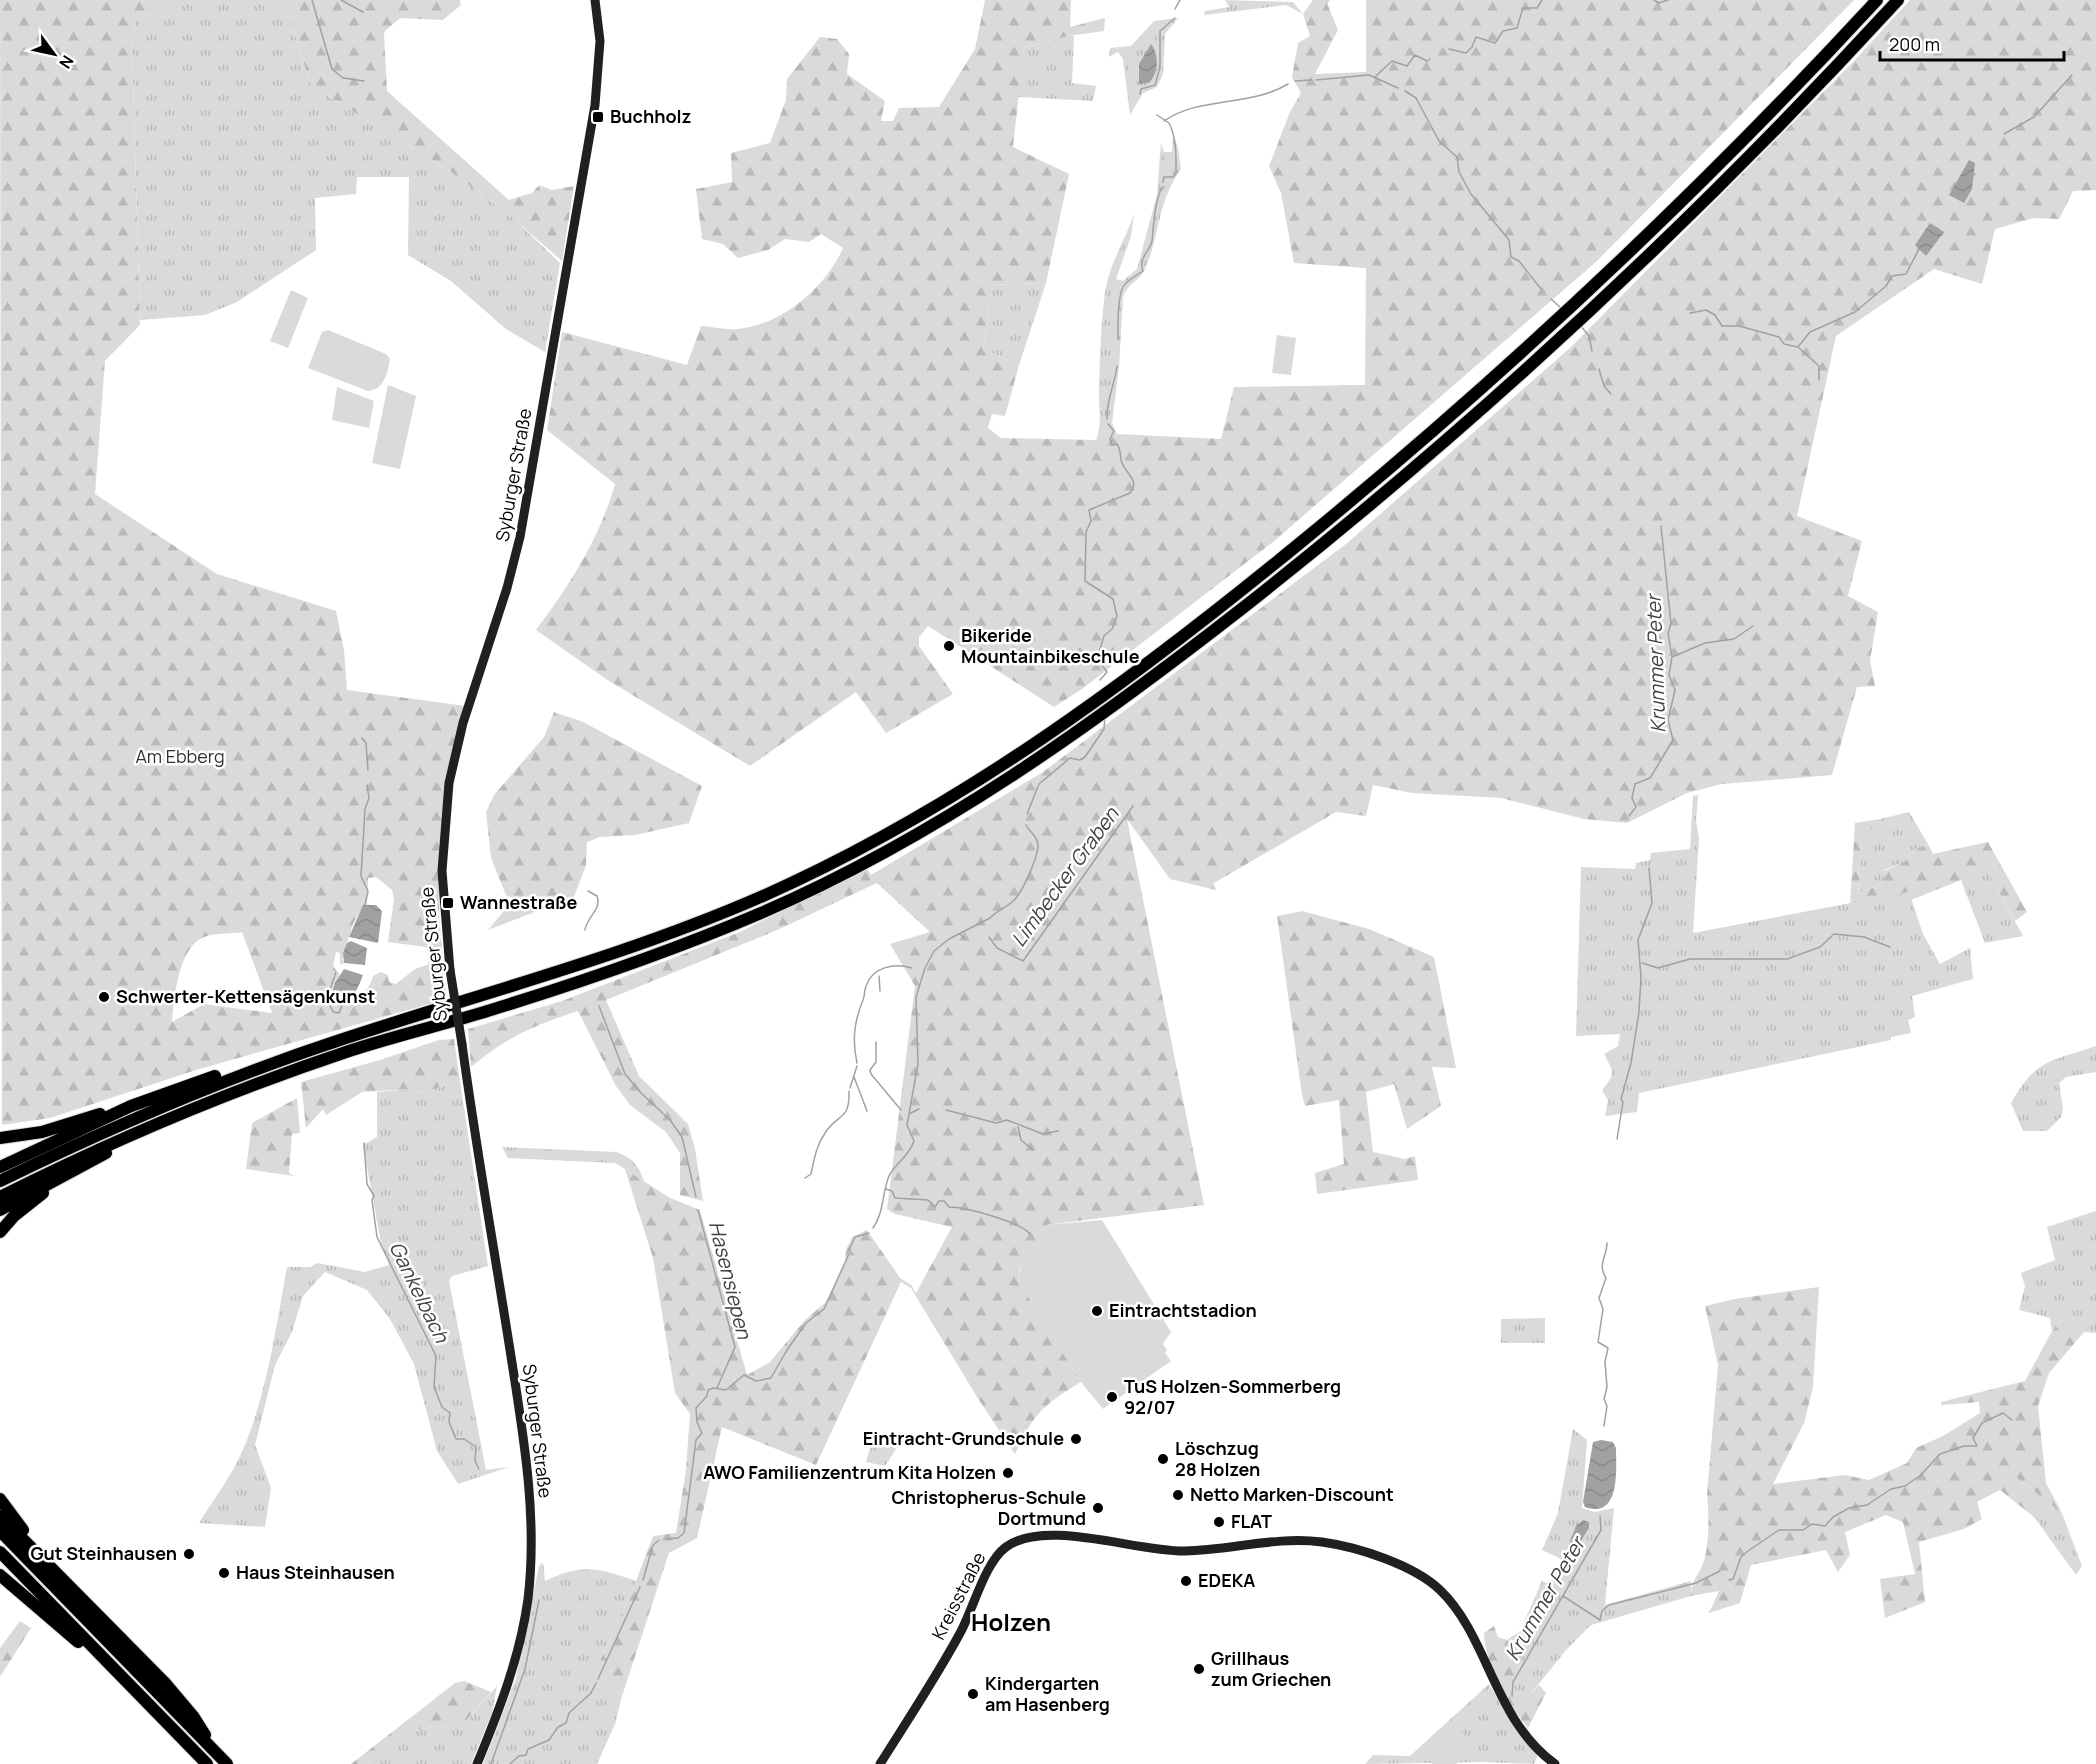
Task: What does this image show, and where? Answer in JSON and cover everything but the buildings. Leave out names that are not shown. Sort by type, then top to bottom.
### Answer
[{"type":"highway","points":[[0,1181],[109,1129],[248,1072],[337,1041],[540,979],[700,922],[833,862],[992,774],[1063,726],[1176,643],[1355,498],[1612,269],[1733,152],[1877,0]]},
{"type":"highway","points":[[0,1197],[99,1148],[209,1102],[357,1049],[627,966],[762,913],[898,844],[999,785],[1096,719],[1185,653],[1362,512],[1525,370],[1623,280],[1769,137],[1898,0]]},
{"type":"highway","points":[[0,1210],[102,1155],[214,1106],[426,1029]]},
{"type":"highway","points":[[0,1138],[42,1132],[131,1106],[221,1074],[248,1072]]},
{"type":"highway","points":[[0,1167],[131,1106]]},
{"type":"highway","points":[[0,1232],[14,1216],[46,1190],[102,1155]]},
{"type":"highway","points":[[0,1499],[51,1566]]},
{"type":"highway","points":[[0,1516],[166,1684],[193,1716],[217,1754]]},
{"type":"highway","points":[[0,1532],[227,1764]]},
{"type":"highway","points":[[0,1552],[207,1764]]},
{"type":"highway","points":[[0,1575],[73,1639],[115,1670]]},
{"type":"street","name":"Syburger Straße","points":[[477,1764],[507,1688],[525,1618],[530,1568],[531,1505],[517,1397],[450,970],[442,879],[449,783],[470,701],[507,588],[525,512],[595,105],[600,41],[596,0]]},
{"type":"street","name":"Kreisstraße","points":[[880,1764],[959,1635],[998,1555],[1016,1541],[1042,1534],[1177,1550],[1307,1541],[1342,1547],[1404,1567],[1428,1581],[1447,1597],[1465,1625],[1494,1684],[1520,1729],[1555,1764]]},
{"type":"green space","name":"Am Ebberg","points":[[0,0],[173,0],[136,21],[132,44],[140,325],[105,361],[95,494],[217,574],[336,611],[344,650],[347,690],[466,706],[442,844],[439,917],[447,999],[196,1070],[50,1118],[2,1125]],"holes":[[[376,877],[392,890],[394,899],[388,942],[426,947],[430,959],[427,965],[415,969],[396,984],[389,982],[388,975],[381,972],[373,976],[367,988],[358,997],[346,1002],[339,1001],[333,998],[335,983],[340,975],[333,966],[336,952],[340,953],[340,965],[344,963],[342,959],[353,924],[363,906],[367,905],[368,878]],[[242,932],[272,1013],[204,1004],[172,1022],[179,975],[188,951],[204,937]]]},
{"type":"green space","points":[[173,0],[284,0],[311,86],[447,169],[511,216],[560,263],[545,352],[506,329],[451,281],[408,255],[409,177],[357,177],[356,194],[315,198],[316,250],[237,302],[205,315],[140,320],[132,44],[136,21]]},
{"type":"green space","points":[[284,0],[460,0],[461,5],[443,20],[400,18],[384,32],[387,91],[509,200],[532,193],[539,185],[552,190],[574,186],[562,261],[508,214],[447,169],[311,86]]},
{"type":"green space","points":[[985,0],[1071,0],[1070,27],[1105,18],[1104,31],[1068,36],[1024,48],[1013,147],[1069,174],[1046,283],[992,285],[983,349],[1019,365],[1005,416],[992,414],[988,428],[1001,438],[1096,440],[1104,430],[1117,434],[1221,439],[1234,387],[1365,385],[1366,268],[1294,263],[1281,193],[1269,166],[1290,112],[1301,93],[1292,77],[1298,43],[1310,36],[1303,14],[1313,0],[1331,0],[1327,3],[1338,30],[1315,74],[1366,72],[1366,0],[1854,0],[1597,261],[1273,542],[1082,689],[1054,707],[928,626],[919,637],[919,646],[953,694],[886,733],[856,692],[750,766],[606,679],[536,630],[582,561],[601,523],[615,484],[547,430],[562,332],[687,365],[701,326],[738,329],[754,326],[771,320],[801,302],[826,277],[843,248],[821,234],[809,242],[785,239],[768,250],[738,258],[723,244],[702,239],[696,189],[732,182],[731,153],[770,143],[786,100],[787,79],[820,37],[837,39],[849,54],[847,74],[885,101],[881,121],[893,121],[899,108],[939,107],[975,49]]},
{"type":"green space","points":[[1225,0],[1293,2],[1303,14],[1286,5],[1204,15],[1205,11],[1229,7]]},
{"type":"green space","points":[[1910,0],[2096,0],[2096,190],[2073,191],[2059,219],[2034,218],[1995,229],[1982,284],[1934,269],[1836,336],[1797,516],[1862,541],[1848,596],[1878,612],[1870,661],[1875,686],[1857,687],[1832,775],[1722,784],[1687,793],[1627,823],[1584,819],[1501,798],[1412,793],[1373,785],[1366,816],[1336,812],[1214,883],[1216,890],[1170,879],[1127,819],[1204,1205],[1046,1225],[1020,1268],[1018,1280],[1081,1382],[1057,1397],[1041,1411],[1034,1419],[1015,1454],[977,1397],[911,1288],[901,1282],[816,1465],[722,1427],[697,1538],[669,1553],[622,1696],[595,1672],[636,1581],[653,1536],[676,1533],[686,1470],[690,1414],[675,1393],[653,1258],[625,1169],[670,1198],[700,1210],[747,1375],[770,1362],[805,1320],[826,1302],[845,1262],[846,1250],[852,1237],[867,1230],[900,1278],[911,1285],[916,1293],[952,1227],[895,1214],[887,1209],[915,986],[890,944],[930,932],[877,883],[775,931],[606,1000],[639,1076],[688,1124],[695,1149],[703,1201],[680,1195],[680,1153],[666,1132],[630,1105],[616,1086],[578,1011],[522,1033],[497,1047],[471,1067],[468,1029],[562,1001],[740,932],[867,869],[871,875],[1043,772],[1346,544],[1570,348],[1853,62]]},
{"type":"green space","points":[[1178,18],[1165,34],[1163,74],[1157,87],[1143,93],[1130,115],[1123,59],[1118,52],[1109,57],[1110,48],[1131,46],[1154,21]]},
{"type":"green space","points":[[1074,36],[1072,83],[1096,86],[1093,101],[1018,97],[1024,48]]},
{"type":"green space","points":[[1173,133],[1181,169],[1167,195],[1145,269],[1127,289],[1123,298],[1119,367],[1112,423],[1117,434],[1104,430],[1096,440],[1100,420],[1101,339],[1107,282],[1134,214],[1131,236],[1116,279],[1123,281],[1137,269],[1157,195],[1161,143],[1164,152],[1172,152]]},
{"type":"green space","points":[[1046,283],[1019,365],[983,349],[992,285]]},
{"type":"green space","points":[[291,290],[308,298],[288,348],[270,341]]},
{"type":"green space","points":[[328,330],[386,354],[390,359],[388,369],[384,380],[378,387],[368,391],[308,368],[322,332]]},
{"type":"green space","points":[[1277,335],[1296,338],[1291,375],[1272,373]]},
{"type":"green space","points":[[388,385],[416,396],[400,469],[372,463]]},
{"type":"green space","points":[[337,387],[374,401],[369,428],[332,420]]},
{"type":"green space","points":[[554,712],[583,722],[702,786],[689,823],[635,835],[600,837],[587,842],[586,865],[574,897],[488,930],[514,899],[506,895],[491,858],[486,812],[494,795],[544,737]]},
{"type":"green space","points":[[1698,795],[1696,821],[1699,838],[1693,933],[1909,892],[1923,934],[1940,964],[1970,948],[1973,979],[1912,996],[1915,1017],[1908,1020],[1911,1033],[1891,1037],[1891,1040],[1639,1093],[1637,1112],[1605,1116],[1608,1100],[1602,1090],[1610,1080],[1612,1073],[1604,1054],[1618,1046],[1620,1034],[1576,1036],[1581,867],[1635,869],[1636,863],[1650,860],[1651,853],[1690,849],[1693,796]]},
{"type":"green space","points":[[1909,812],[1928,844],[1914,850],[1904,862],[1884,870],[1884,884],[1858,893],[1862,840],[1880,819]]},
{"type":"green space","points":[[1880,819],[1862,840],[1858,893],[1884,884],[1884,871],[1904,862],[1914,850],[1928,844],[1933,854],[1988,842],[2027,912],[2015,921],[1984,865],[1961,880],[1911,900],[1909,892],[1850,904],[1855,823]]},
{"type":"green space","points":[[1984,865],[2023,936],[1985,943],[1961,880]]},
{"type":"green space","points":[[1302,911],[1369,929],[1434,957],[1456,1068],[1432,1067],[1441,1106],[1407,1129],[1394,1084],[1366,1092],[1373,1152],[1405,1159],[1415,1156],[1418,1180],[1317,1194],[1315,1173],[1344,1164],[1339,1100],[1305,1106],[1302,1095],[1277,916]]},
{"type":"green space","points":[[454,1039],[460,1081],[421,1093],[411,1089],[362,1092],[326,1115],[323,1109],[306,1128],[301,1082],[380,1060],[439,1040]]},
{"type":"green space","points":[[2096,1046],[2096,1072],[2066,1077],[2059,1083],[2063,1109],[2061,1117],[2047,1131],[2023,1131],[2011,1103],[2029,1077],[2037,1069],[2056,1059]]},
{"type":"green space","points":[[460,1081],[488,1266],[452,1276],[449,1281],[486,1470],[509,1467],[458,1484],[437,1451],[414,1364],[390,1319],[367,1290],[325,1272],[303,1296],[292,1332],[275,1365],[255,1445],[271,1488],[265,1527],[199,1523],[232,1471],[255,1418],[274,1341],[287,1267],[310,1267],[317,1263],[365,1272],[389,1265],[381,1243],[363,1145],[377,1137],[377,1092],[411,1089],[421,1093]]},
{"type":"green space","points":[[297,1098],[300,1133],[292,1134],[289,1173],[294,1176],[246,1169],[252,1123]]},
{"type":"green space","points":[[502,1147],[616,1152],[635,1163],[644,1181],[615,1163],[508,1158]]},
{"type":"green space","points":[[2096,1211],[2096,1333],[2084,1332],[2065,1318],[2052,1331],[2050,1318],[2019,1310],[2025,1286],[2021,1273],[2055,1260],[2047,1227]]},
{"type":"green space","name":"Eintrachtstadion","points":[[1102,1220],[1171,1332],[1163,1344],[1167,1350],[1165,1353],[1171,1361],[1103,1409],[1081,1382],[1018,1280],[1025,1258],[1046,1225]]},
{"type":"green space","points":[[1819,1287],[1813,1387],[1804,1423],[1773,1484],[1845,1475],[1869,1480],[1907,1463],[1916,1448],[1943,1436],[1980,1413],[1979,1402],[1942,1405],[1941,1402],[2025,1381],[2052,1331],[2065,1318],[2084,1332],[2049,1373],[2038,1406],[2046,1483],[2062,1513],[2013,1475],[2002,1471],[2039,1521],[2000,1490],[1977,1502],[1982,1519],[1964,1529],[1919,1542],[1925,1602],[1885,1618],[1880,1579],[1915,1574],[1903,1522],[1886,1515],[1845,1532],[1850,1555],[1838,1572],[1826,1550],[1751,1565],[1740,1603],[1709,1613],[1719,1591],[1691,1596],[1693,1582],[1705,1559],[1708,1540],[1707,1494],[1718,1365],[1705,1306],[1735,1299]]},
{"type":"green space","points":[[1545,1318],[1545,1343],[1501,1343],[1501,1319]]},
{"type":"green space","points":[[1573,1429],[1587,1440],[1582,1508],[1595,1512],[1614,1508],[1605,1605],[1691,1581],[1691,1596],[1591,1625],[1567,1649],[1524,1702],[1511,1684],[1521,1665],[1507,1640],[1520,1631],[1542,1581],[1549,1584],[1561,1559],[1542,1550],[1558,1513]]},
{"type":"green space","points":[[878,1439],[896,1449],[885,1466],[866,1462],[871,1445]]},
{"type":"green space","points":[[2001,1471],[2013,1475],[2062,1513],[2082,1566],[2076,1575]]},
{"type":"green space","points":[[543,1562],[545,1581],[558,1575],[590,1569],[636,1581],[595,1672],[622,1696],[615,1724],[597,1764],[483,1764],[516,1678],[539,1566]]},
{"type":"green space","points":[[20,1621],[31,1628],[0,1677],[0,1648]]},
{"type":"green space","points":[[1494,1626],[1498,1637],[1507,1640],[1521,1665],[1511,1684],[1524,1701],[1539,1685],[1546,1693],[1528,1728],[1498,1684],[1489,1659],[1484,1633]]},
{"type":"green space","points":[[464,1681],[491,1692],[464,1723],[412,1730],[369,1764],[351,1764],[455,1683]]},
{"type":"green space","points":[[1489,1684],[1518,1732],[1538,1755],[1534,1764],[1483,1762],[1365,1764],[1373,1755],[1410,1756]]},
{"type":"green space","points":[[497,1686],[492,1713],[471,1764],[369,1764],[412,1730],[464,1723]]},
{"type":"green space","points":[[1457,1727],[1475,1748],[1456,1764],[1432,1764],[1425,1755]]},
{"type":"water","points":[[1151,44],[1157,58],[1155,74],[1149,83],[1139,84],[1139,64]]},
{"type":"water","points":[[1969,160],[1975,163],[1972,189],[1964,203],[1949,195]]},
{"type":"water","points":[[1930,223],[1944,232],[1926,256],[1915,245]]},
{"type":"water","points":[[363,905],[376,905],[382,911],[378,943],[349,937]]},
{"type":"water","points":[[351,941],[367,948],[365,965],[344,963],[343,953],[347,943]]},
{"type":"water","points":[[344,969],[363,975],[351,997],[347,1000],[336,1001],[332,994],[335,983]]},
{"type":"water","points":[[1601,1440],[1613,1442],[1616,1448],[1616,1479],[1611,1499],[1605,1506],[1597,1509],[1585,1507],[1583,1502],[1593,1442]]},
{"type":"water","points":[[1583,1520],[1589,1522],[1589,1528],[1573,1553],[1569,1555],[1567,1549],[1576,1526]]},
{"type":"waterway","points":[[312,0],[332,69],[343,78],[364,81]]},
{"type":"waterway","points":[[341,0],[363,12]]},
{"type":"waterway","points":[[1175,9],[1180,0]]},
{"type":"waterway","points":[[1449,49],[1466,53],[1472,47],[1476,37],[1495,43],[1503,31],[1517,28],[1523,8],[1537,8],[1542,0]]},
{"type":"waterway","points":[[1654,0],[1659,3],[1668,0]]},
{"type":"waterway","points":[[1140,94],[1141,89],[1155,85],[1160,67],[1160,31],[1175,18]]},
{"type":"waterway","points":[[1375,77],[1392,61],[1407,66],[1415,55],[1427,61],[1430,59]]},
{"type":"waterway","points":[[1316,80],[1369,75],[1398,88]]},
{"type":"waterway","points":[[2004,134],[2034,117],[2072,75]]},
{"type":"waterway","points":[[1295,81],[1311,80]]},
{"type":"waterway","points":[[1164,121],[1193,108],[1258,96],[1288,84]]},
{"type":"waterway","points":[[1405,91],[1416,98],[1439,141],[1457,157],[1459,172],[1471,194],[1509,240],[1511,257],[1519,261],[1541,289]]},
{"type":"waterway","points":[[1157,115],[1169,123],[1176,148],[1176,173],[1173,177],[1164,177],[1163,182]]},
{"type":"waterway","points":[[1118,340],[1121,292],[1127,283],[1143,271],[1142,262],[1151,245],[1156,207],[1162,187]]},
{"type":"waterway","points":[[1690,313],[1706,310],[1715,315],[1722,326],[1739,326],[1779,337],[1784,344],[1798,347],[1810,332],[1855,312],[1886,286],[1892,276],[1906,274],[1919,249]]},
{"type":"waterway","points":[[1551,299],[1561,308]]},
{"type":"waterway","points":[[1580,325],[1589,336],[1592,351]]},
{"type":"waterway","points":[[1799,348],[1819,366],[1819,380]]},
{"type":"waterway","points":[[1107,419],[1117,366]]},
{"type":"waterway","points":[[1599,369],[1604,386],[1611,394]]},
{"type":"waterway","points":[[1100,680],[1107,672],[1097,659],[1104,636],[1112,629],[1117,616],[1113,599],[1085,581],[1086,532],[1091,521],[1089,510],[1130,493],[1134,485],[1122,463],[1119,447],[1117,444],[1112,445],[1110,439],[1114,431],[1108,424]]},
{"type":"waterway","name":"Krummer Peter","points":[[1629,816],[1636,807],[1632,798],[1635,784],[1650,778],[1673,740],[1668,720],[1675,690],[1669,675],[1672,657],[1668,633],[1671,624],[1661,526]]},
{"type":"waterway","points":[[1672,657],[1705,643],[1734,639],[1753,626]]},
{"type":"waterway","points":[[1027,814],[1039,784],[1070,758],[1080,760],[1085,757],[1104,729],[1105,717]]},
{"type":"waterway","name":"Gankelbach","points":[[362,738],[366,743],[368,770]]},
{"type":"waterway","name":"Gankelbach","points":[[365,905],[368,891],[361,876],[365,809],[369,798],[367,785]]},
{"type":"waterway","name":"Limbecker Graben","points":[[989,937],[997,948],[1023,961],[1133,806]]},
{"type":"waterway","points":[[873,1228],[879,1216],[889,1176],[912,1147],[914,1141],[907,1125],[918,1064],[916,997],[925,968],[934,951],[949,939],[990,918],[1017,897],[1029,875],[1038,845],[1037,839],[1026,825]]},
{"type":"waterway","name":"Krummer Peter","points":[[1617,1139],[1623,1102],[1621,1099],[1631,1063],[1639,1012],[1641,977],[1638,940],[1652,903],[1649,868]]},
{"type":"waterway","name":"Hasensiepen","points":[[585,930],[598,905],[597,896],[588,891]]},
{"type":"waterway","name":"Limbecker Graben","points":[[960,934],[965,939]]},
{"type":"waterway","points":[[1642,963],[1658,968],[1690,959],[1787,959],[1820,947],[1834,934],[1864,937],[1890,947]]},
{"type":"waterway","points":[[857,1063],[854,1039],[856,1024],[869,979],[879,970],[892,966],[912,968]]},
{"type":"waterway","name":"Gankelbach","points":[[336,972],[327,998],[333,1012],[339,1013],[342,1005]]},
{"type":"waterway","points":[[879,976],[880,991]]},
{"type":"waterway","name":"Hasensiepen","points":[[599,1006],[625,1074],[642,1094],[670,1120],[682,1137],[696,1197]]},
{"type":"waterway","points":[[876,1042],[876,1062],[870,1070],[871,1074],[901,1110]]},
{"type":"waterway","points":[[850,1088],[857,1066]]},
{"type":"waterway","points":[[854,1077],[867,1111]]},
{"type":"waterway","points":[[805,1178],[811,1174],[822,1138],[848,1107],[849,1091]]},
{"type":"waterway","points":[[909,1114],[919,1109]]},
{"type":"waterway","points":[[946,1110],[996,1123],[1007,1120],[1043,1134],[1058,1131]]},
{"type":"waterway","points":[[1018,1127],[1021,1140],[1033,1150]]},
{"type":"waterway","name":"Gankelbach","points":[[364,1143],[367,1184],[374,1196],[372,1200],[377,1237],[436,1356],[434,1387],[442,1407],[450,1413],[449,1422],[456,1439],[464,1439],[476,1447],[475,1461],[479,1469]]},
{"type":"waterway","points":[[886,1189],[892,1191],[895,1198],[928,1200],[935,1207],[939,1201],[944,1201],[949,1207],[979,1212],[1005,1220],[1025,1229],[1030,1234]]},
{"type":"waterway","name":"Hasensiepen","points":[[698,1210],[735,1347],[717,1388]]},
{"type":"waterway","points":[[849,1250],[855,1237],[869,1233]]},
{"type":"waterway","name":"Krummer Peter","points":[[1604,1426],[1607,1406],[1604,1399],[1607,1387],[1605,1362],[1608,1348],[1598,1342],[1603,1309],[1599,1298],[1606,1278],[1602,1264],[1607,1243]]},
{"type":"waterway","points":[[666,1539],[678,1538],[684,1533],[696,1440],[702,1433],[697,1422],[696,1408],[707,1396],[708,1390],[713,1388],[726,1390],[744,1375],[756,1381],[771,1378],[806,1323],[824,1309],[848,1256]]},
{"type":"waterway","points":[[1729,1580],[1733,1579],[1741,1557],[1779,1530],[1803,1530],[1812,1524],[1825,1526],[1833,1517],[1849,1508],[1867,1505],[1891,1489],[1905,1486],[1921,1475],[1940,1454],[1964,1446],[1977,1446],[1973,1438],[1982,1423],[2003,1413],[2012,1420]]},
{"type":"waterway","name":"Krummer Peter","points":[[1512,1696],[1513,1682],[1601,1530],[1600,1516]]},
{"type":"waterway","points":[[643,1580],[653,1545],[659,1540]]},
{"type":"waterway","points":[[1563,1596],[1600,1620],[1602,1611],[1609,1605],[1696,1583],[1720,1571]]},
{"type":"waterway","points":[[598,1679],[640,1587]]},
{"type":"waterway","name":"Gankelbach","points":[[491,1764],[525,1669],[539,1600]]},
{"type":"waterway","points":[[510,1764],[519,1756],[526,1755],[528,1749],[549,1740],[558,1727],[566,1723],[569,1713],[591,1693],[596,1683]]},
{"type":"place","name":"Buchholz","points":[[598,117]]},
{"type":"place","name":"Bikeride Mountainbikeschule","points":[[949,646]]},
{"type":"place","name":"Wannestraße","points":[[448,903]]},
{"type":"place","name":"Schwerter-Kettensägenkunst","points":[[104,997]]},
{"type":"place","name":"Eintrachtstadion","points":[[1097,1311]]},
{"type":"place","name":"TuS Holzen-Sommerberg 92/07","points":[[1112,1397]]},
{"type":"place","name":"Eintracht-Grundschule","points":[[1076,1439]]},
{"type":"place","name":"Löschzug 28 Holzen","points":[[1163,1459]]},
{"type":"place","name":"AWO Familienzentrum Kita Holzen","points":[[1008,1473]]},
{"type":"place","name":"Netto Marken-Discount","points":[[1178,1495]]},
{"type":"place","name":"Christopherus-Schule Dortmund","points":[[1098,1508]]},
{"type":"place","name":"FLAT","points":[[1219,1522]]},
{"type":"place","name":"Gut Steinhausen","points":[[189,1554]]},
{"type":"place","name":"Haus Steinhausen","points":[[224,1573]]},
{"type":"place","name":"EDEKA","points":[[1186,1581]]},
{"type":"place","name":"Grillhaus zum Griechen","points":[[1199,1669]]},
{"type":"place","name":"Kindergarten am Hasenberg","points":[[973,1694]]},
{"type":"district","name":"Holzen","points":[[1011,1623]]}]
